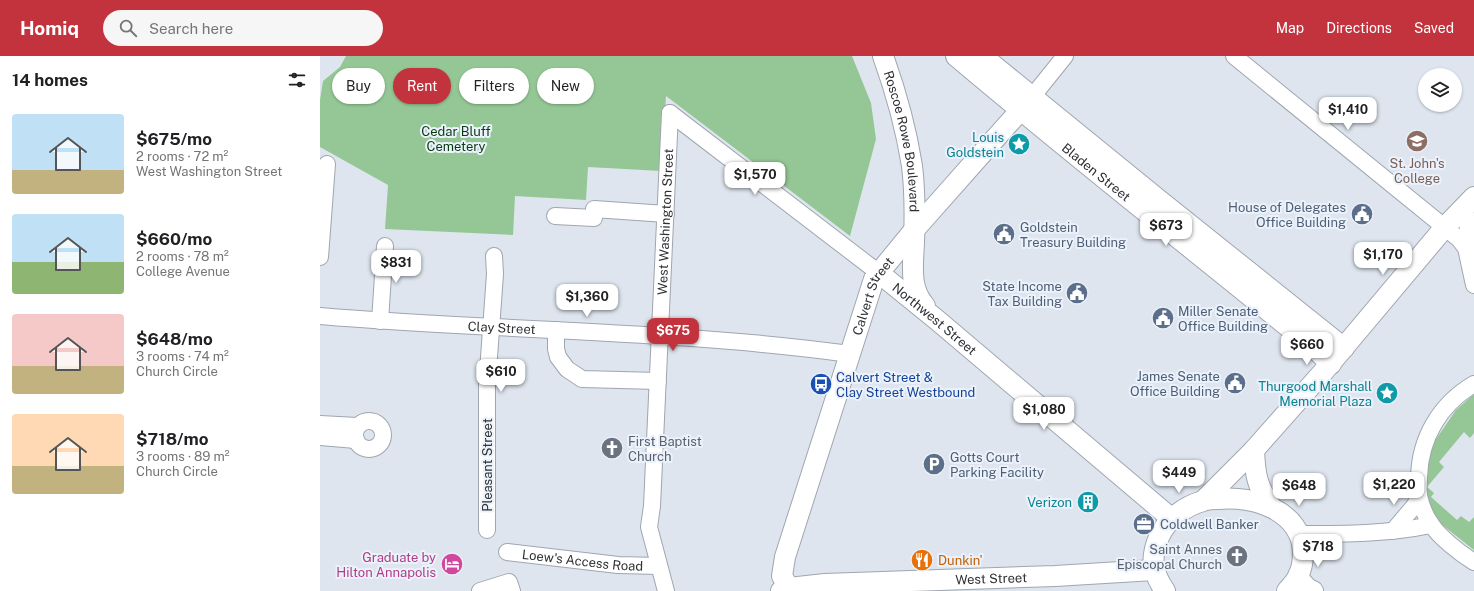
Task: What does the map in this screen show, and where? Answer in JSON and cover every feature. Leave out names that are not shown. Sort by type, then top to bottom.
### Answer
[{"type":"main road","name":"Roscoe Rowe Boulevard","points":[[883,56],[898,100],[912,166],[914,288],[918,298],[937,320]]},
{"type":"main road","name":"Bladen Street","points":[[956,56],[1026,104],[1344,348]]},
{"type":"main road","name":"Bladen Street","points":[[982,56],[1026,104],[1212,264],[1313,347],[1330,364]]},
{"type":"main road","name":"Calvert Street","points":[[788,590],[782,576],[783,563],[874,279],[914,229],[1026,104]]},
{"type":"main road","points":[[1204,500],[1254,450],[1344,348],[1445,227],[1469,202]]},
{"type":"main road","name":"Northwest Street","points":[[879,273],[937,320],[1172,519]]},
{"type":"main road","points":[[1254,450],[1255,472],[1258,484],[1271,507]]},
{"type":"main road","points":[[1165,591],[1154,570],[1153,561],[1156,545],[1161,532],[1172,519],[1188,507],[1204,500],[1224,498],[1239,499],[1271,507],[1292,522],[1300,534],[1303,547],[1302,569],[1292,585],[1313,591]]},
{"type":"main road","name":"West Street","points":[[788,590],[825,584],[1055,576],[1154,570]]},
{"type":"street","name":"Calvert Street","points":[[1026,104],[1065,56]]},
{"type":"street","points":[[1234,56],[1459,239],[1466,248],[1474,284]]},
{"type":"street","name":"West Washington Street","points":[[666,591],[649,527],[652,506],[670,113]]},
{"type":"street","name":"Northwest Street","points":[[670,113],[879,273]]},
{"type":"street","points":[[320,257],[324,173]]},
{"type":"street","points":[[1466,248],[1469,238],[1469,202]]},
{"type":"street","points":[[555,216],[594,218],[594,209],[666,214]]},
{"type":"street","points":[[380,321],[385,246]]},
{"type":"street","name":"Pleasant Street","points":[[487,530],[487,385],[495,274],[494,256]]},
{"type":"street","name":"Clay Street","points":[[320,316],[380,321],[660,335],[850,354]]},
{"type":"street","points":[[556,330],[556,349],[558,357],[567,369],[582,379],[658,381]]},
{"type":"street","points":[[1393,531],[1415,505],[1419,495],[1420,465],[1423,447],[1440,414],[1454,399],[1474,384]]},
{"type":"street","points":[[320,424],[356,433],[320,437]]},
{"type":"street","points":[[1419,495],[1431,525],[1451,545],[1474,562]]},
{"type":"street","points":[[1300,534],[1354,534],[1411,529],[1431,525]]},
{"type":"street","name":"Loew's Access Road","points":[[507,552],[618,565],[659,566]]},
{"type":"street","points":[[480,591],[509,582],[512,591]]},
{"type":"green space","name":"Cedar Bluff Cemetery","points":[[346,56],[852,56],[871,103],[876,139],[850,236],[666,96],[661,171],[588,167],[586,200],[515,196],[513,235],[385,229],[388,185],[320,147],[320,100],[323,81],[332,74],[332,104],[385,104],[385,68],[339,68]]},
{"type":"green space","points":[[1474,394],[1474,433],[1470,438],[1464,432],[1439,462],[1444,467],[1427,487],[1434,493],[1431,497],[1457,520],[1461,516],[1469,522],[1474,517],[1474,550],[1436,520],[1427,502],[1426,487],[1428,458],[1432,445],[1456,410]]},
{"type":"place","name":"St. John's College","points":[[1417,141]]},
{"type":"place","name":"Louis Goldstein","points":[[1019,144]]},
{"type":"place","name":"House of Delegates Office Building","points":[[1362,214]]},
{"type":"place","name":"Goldstein Treasury Building","points":[[1004,234]]},
{"type":"place","name":"State Income Tax Building","points":[[1077,293]]},
{"type":"place","name":"Miller Senate Office Building","points":[[1163,318]]},
{"type":"place","name":"James Senate Office Building","points":[[1235,383]]},
{"type":"place","name":"Calvert Street & Clay Street Westbound","points":[[821,384]]},
{"type":"place","name":"Thurgood Marshall Memorial Plaza","points":[[1387,393]]},
{"type":"place","name":"First Baptist Church","points":[[612,448]]},
{"type":"place","name":"Gotts Court Parking Facility","points":[[934,464]]},
{"type":"place","name":"Verizon","points":[[1088,502]]},
{"type":"place","name":"Coldwell Banker","points":[[1144,524]]},
{"type":"place","name":"Saint Annes Episcopal Church","points":[[1237,556]]},
{"type":"place","name":"Dunkin'","points":[[922,560]]},
{"type":"place","name":"Graduate by Hilton Annapolis","points":[[452,564]]}]
